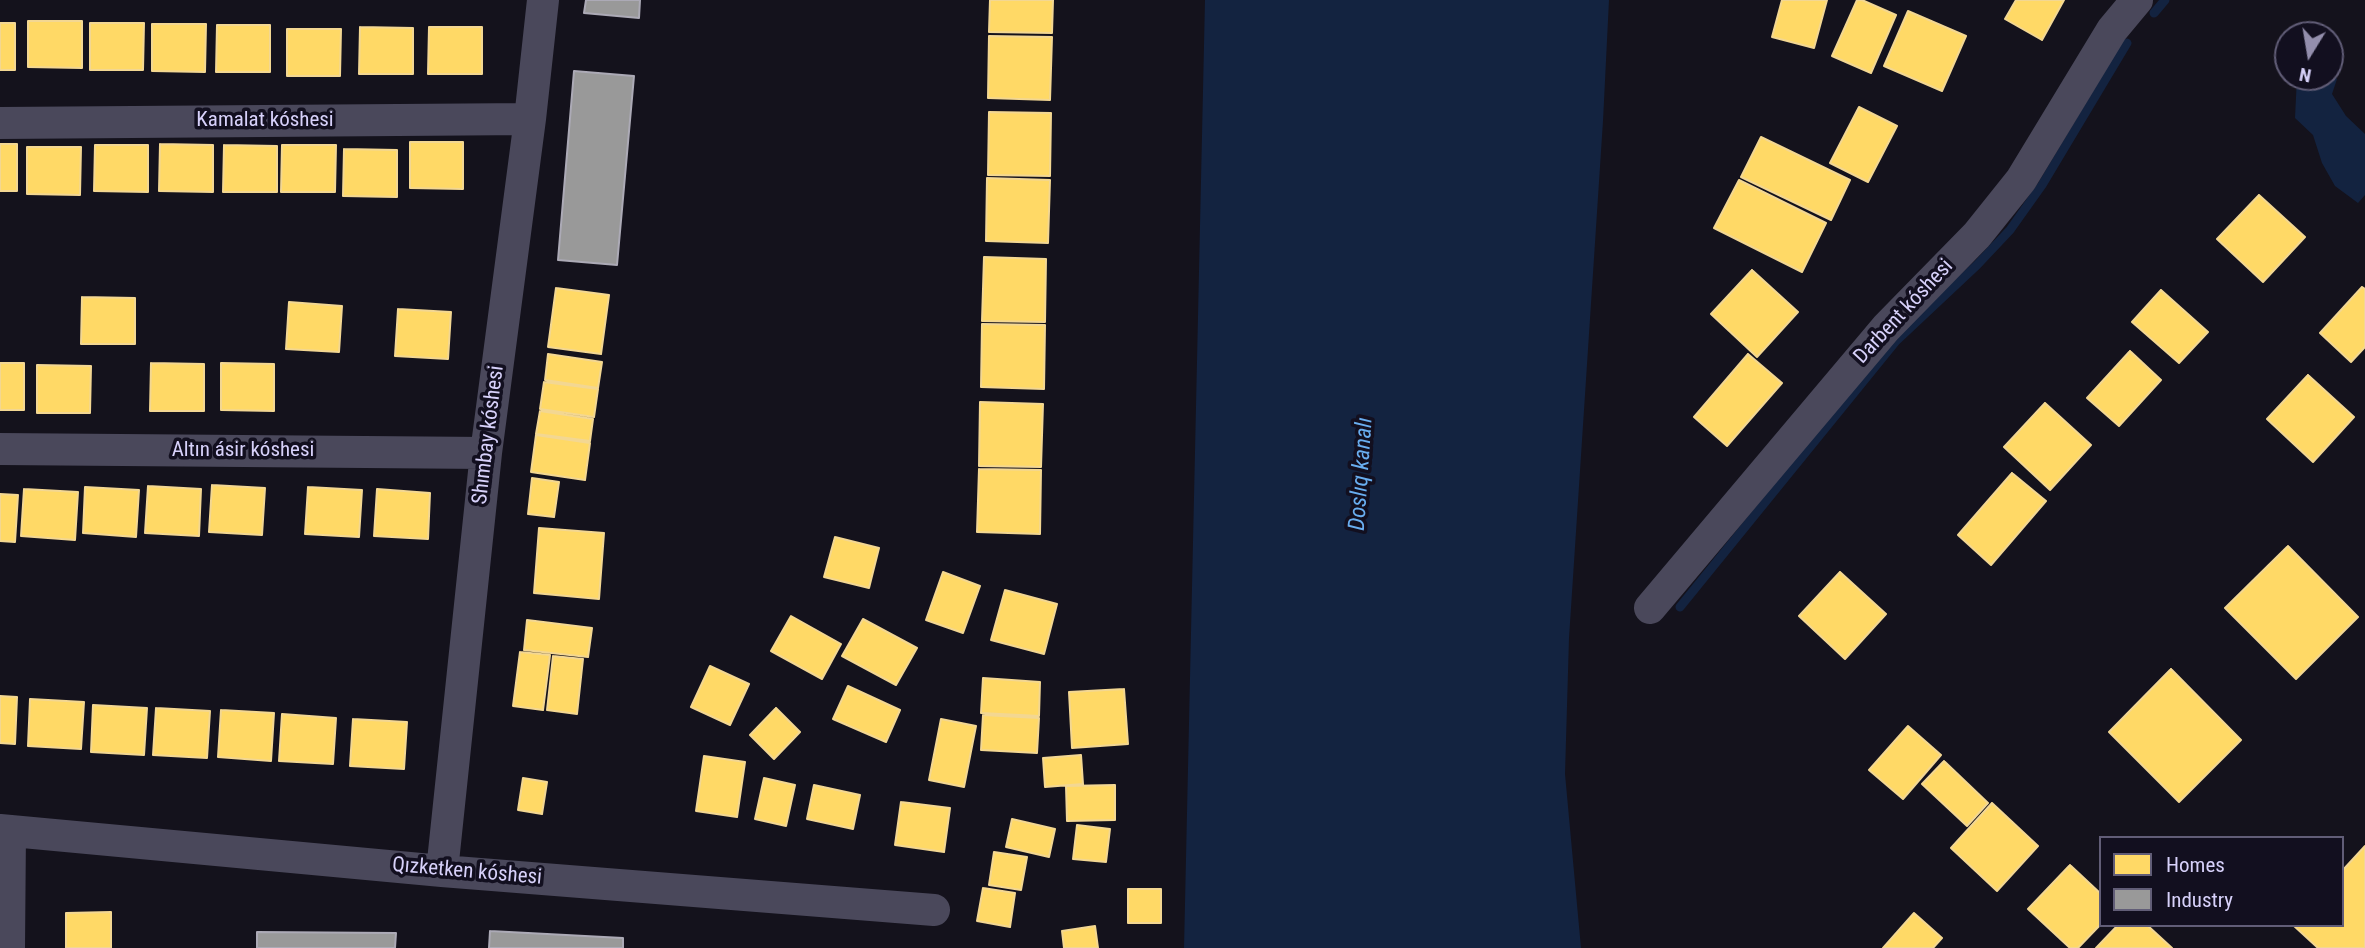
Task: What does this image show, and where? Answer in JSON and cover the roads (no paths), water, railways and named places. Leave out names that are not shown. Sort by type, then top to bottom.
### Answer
[{"type":"street","name":"Shımbay kóshesi","points":[[442,871],[486,453],[543,0]]},
{"type":"street","name":"Darbent kóshesi","points":[[1650,608],[1886,328],[1977,235],[2021,180],[2112,30],[2137,0]]},
{"type":"street","name":"Kamalat kóshesi","points":[[0,123],[530,119]]},
{"type":"street","name":"Altın ásir kóshesi","points":[[0,449],[486,453]]},
{"type":"street","name":"Qızketken kóshesi","points":[[5,830],[442,871],[934,910]]},
{"type":"street","points":[[5,830],[9,948]]},
{"type":"water","name":"Doslıq kanalı","points":[[1205,0],[1609,0],[1569,638],[1565,774],[1581,948],[1184,948]]},
{"type":"water","points":[[2296,91],[2333,91],[2332,94],[2346,116],[2365,134],[2365,195],[2358,203],[2335,186],[2322,163],[2313,135],[2295,118]]},
{"type":"waterway","points":[[2154,13],[2165,0]]},
{"type":"waterway","points":[[1680,607],[1896,341],[2010,230],[2042,185],[2127,43]]}]
